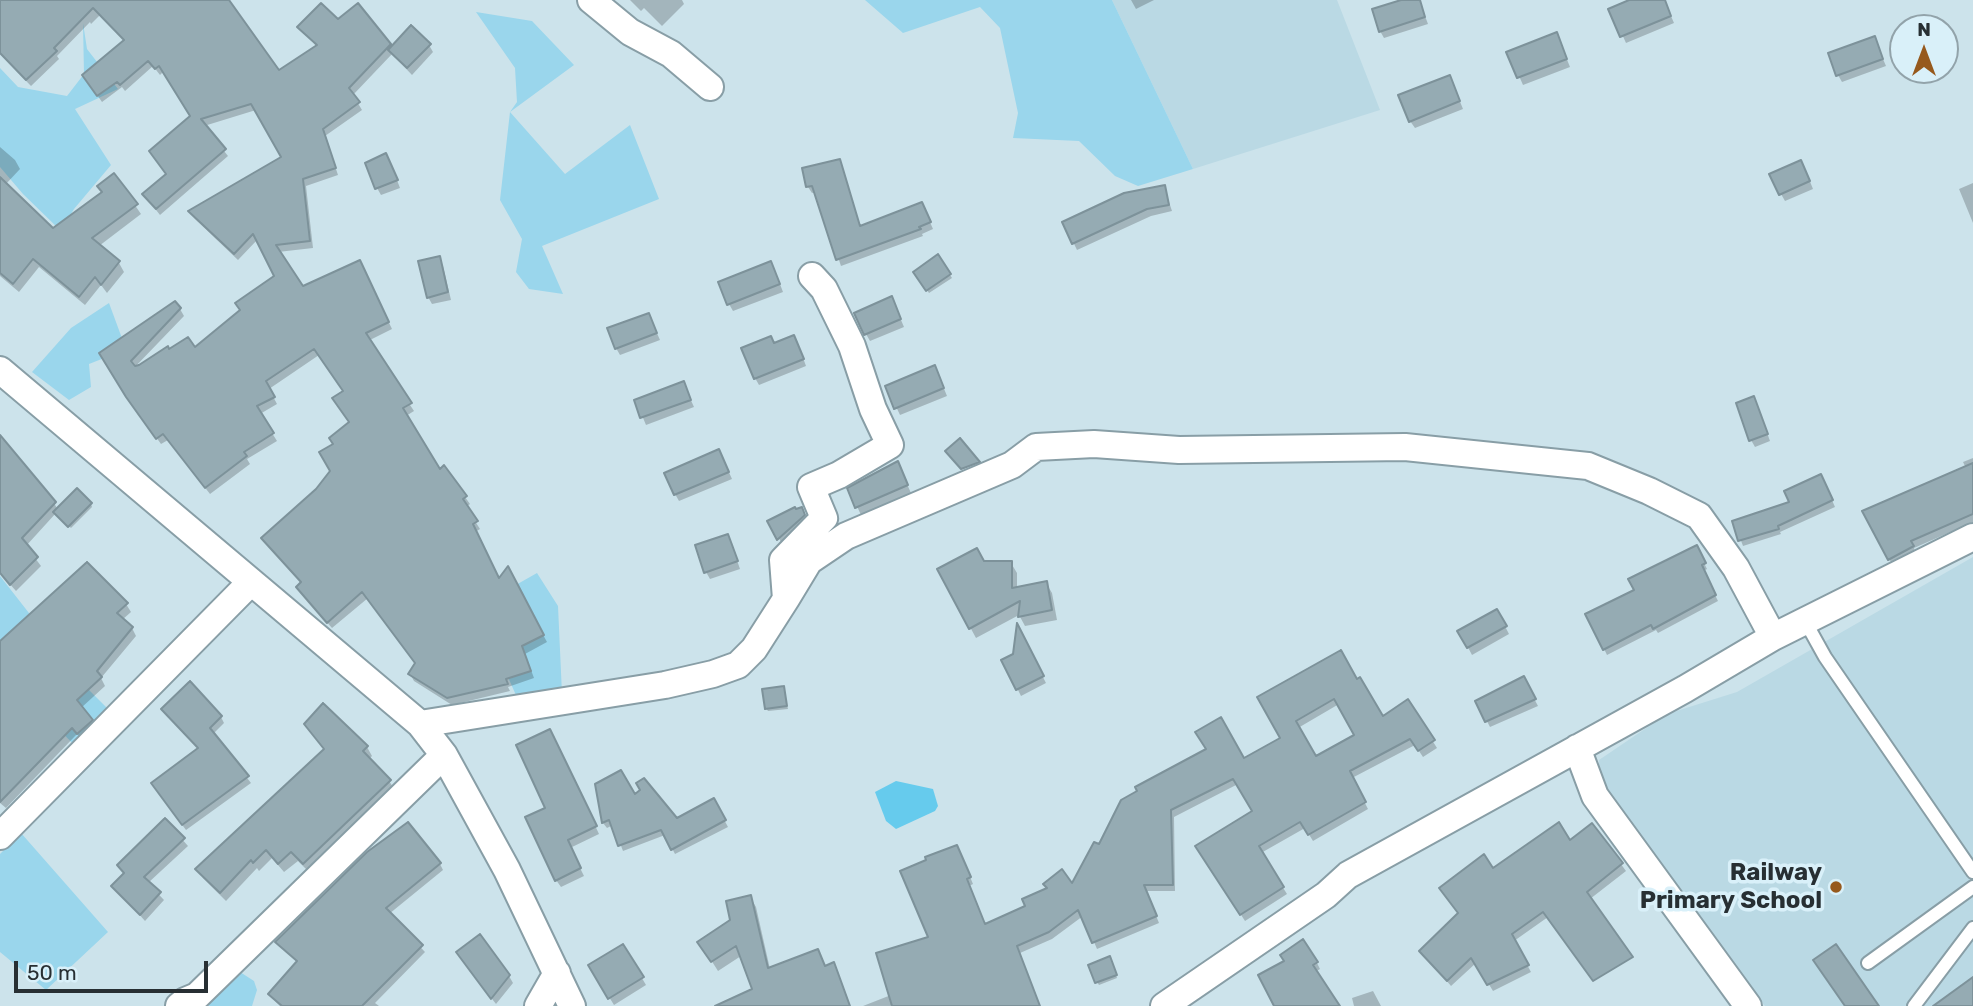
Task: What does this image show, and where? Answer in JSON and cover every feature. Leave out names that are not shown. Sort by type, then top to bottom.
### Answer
[{"type":"street","points":[[591,0],[630,32],[671,54],[710,87]]},
{"type":"street","points":[[786,599],[783,560],[824,518],[811,487],[839,475],[890,445],[873,409],[852,346],[824,289],[812,276]]},
{"type":"street","points":[[0,370],[420,724],[444,755],[507,870],[572,1006]]},
{"type":"street","points":[[420,724],[665,685],[738,665],[754,649],[809,561],[846,536],[1012,465],[1036,447],[1094,444],[1180,450],[1405,447],[1588,466],[1649,491],[1699,516],[1736,568],[1773,637]]},
{"type":"street","points":[[1164,1006],[1326,895],[1348,875],[1773,637],[1973,537]]},
{"type":"street","points":[[0,836],[91,747],[250,583]]},
{"type":"street","points":[[1577,748],[1595,796],[1748,1006]]},
{"type":"street","points":[[184,1004],[197,996],[444,755]]},
{"type":"street","points":[[538,1006],[557,973]]},
{"type":"lane","points":[[1805,621],[1825,657],[1973,872]]},
{"type":"lane","points":[[1868,963],[1973,887]]},
{"type":"lane","points":[[1914,1006],[1973,928]]},
{"type":"shaded area","points":[[865,0],[1112,0],[1193,169],[1138,186],[1115,176],[1079,141],[1013,138],[1018,113],[1000,28],[980,7],[903,33]]},
{"type":"shaded area","points":[[1112,0],[1337,0],[1380,110],[1193,169]]},
{"type":"shaded area","points":[[476,12],[532,21],[574,65],[510,112],[517,102],[515,68]]},
{"type":"shaded area","points":[[83,23],[87,49],[118,89],[75,109],[111,165],[74,209],[61,231],[0,167],[0,68],[18,87],[67,96],[84,74]]},
{"type":"shaded area","points":[[510,112],[565,174],[630,125],[659,199],[542,246],[563,294],[529,289],[516,272],[522,239],[500,200]]},
{"type":"shaded area","points":[[109,303],[123,341],[117,353],[89,364],[91,387],[69,400],[32,372],[71,328]]},
{"type":"shaded area","name":"Railway Primary School","points":[[1973,557],[1973,1006],[1765,1006],[1720,954],[1598,786],[1599,760],[1667,714],[1737,692]]},
{"type":"shaded area","points":[[537,573],[558,606],[562,694],[519,702],[477,607]]},
{"type":"shaded area","points":[[0,576],[90,691],[112,713],[76,747],[0,668]]},
{"type":"shaded area","points":[[896,781],[933,789],[938,806],[935,811],[896,829],[886,821],[875,792]]},
{"type":"shaded area","points":[[21,833],[108,932],[46,990],[0,952],[0,854]]},
{"type":"shaded area","points":[[240,972],[254,981],[257,990],[252,1006],[209,1006],[208,999]]},
{"type":"building","points":[[0,0],[229,0],[279,70],[317,45],[297,27],[321,3],[338,19],[358,3],[391,44],[349,88],[360,102],[323,129],[336,168],[303,179],[310,241],[276,245],[303,286],[360,260],[389,322],[366,333],[412,403],[403,408],[440,469],[444,465],[467,496],[463,499],[478,521],[473,524],[499,578],[508,566],[544,635],[522,646],[531,671],[506,679],[508,684],[447,698],[408,674],[415,663],[362,592],[327,623],[296,587],[301,582],[261,538],[316,489],[330,471],[319,452],[333,444],[329,438],[349,422],[332,398],[343,391],[314,349],[266,381],[275,397],[257,406],[274,433],[244,452],[247,456],[205,488],[163,434],[156,439],[99,353],[175,301],[181,308],[131,361],[135,366],[139,365],[168,346],[169,349],[188,337],[195,347],[240,310],[235,303],[274,276],[253,234],[234,254],[188,211],[281,157],[251,104],[201,119],[226,149],[156,209],[142,194],[166,174],[149,151],[190,116],[159,66],[155,69],[148,61],[120,85],[117,82],[97,96],[82,75],[124,40],[93,8],[54,48],[57,51],[26,80],[0,53]]},
{"type":"building","points":[[1401,0],[1420,0],[1425,17],[1379,32],[1372,9]]},
{"type":"building","points":[[1629,0],[1665,0],[1671,16],[1620,37],[1608,9]]},
{"type":"building","points":[[411,25],[431,44],[407,68],[388,50]]},
{"type":"building","points":[[1557,32],[1567,59],[1517,78],[1506,52]]},
{"type":"building","points":[[1875,36],[1883,59],[1836,76],[1828,53]]},
{"type":"building","points":[[1450,75],[1460,101],[1409,122],[1398,95]]},
{"type":"building","points":[[386,153],[398,180],[375,189],[365,163]]},
{"type":"building","points":[[840,159],[860,226],[922,202],[931,222],[919,227],[921,229],[836,260],[812,186],[806,187],[802,168]]},
{"type":"building","points":[[1801,160],[1810,181],[1779,195],[1769,174]]},
{"type":"building","points":[[114,173],[138,204],[92,238],[120,261],[101,285],[95,277],[79,297],[33,259],[13,284],[0,273],[0,177],[53,228],[102,192],[97,186]]},
{"type":"building","points":[[1165,185],[1169,205],[1147,209],[1072,244],[1062,222],[1124,193]]},
{"type":"building","points":[[938,254],[951,274],[926,291],[913,272]]},
{"type":"building","points":[[440,256],[448,292],[427,298],[418,261]]},
{"type":"building","points":[[771,261],[780,284],[727,305],[718,282]]},
{"type":"building","points":[[892,296],[901,319],[864,335],[854,313]]},
{"type":"building","points":[[649,313],[657,333],[615,349],[607,328]]},
{"type":"building","points":[[794,335],[804,359],[754,379],[741,348],[771,336],[774,343]]},
{"type":"building","points":[[935,365],[944,388],[894,409],[885,386]]},
{"type":"building","points":[[684,381],[691,400],[640,418],[634,400]]},
{"type":"building","points":[[1754,396],[1768,434],[1749,441],[1736,403]]},
{"type":"building","points":[[0,435],[56,502],[22,538],[38,557],[10,585],[0,573]]},
{"type":"building","points":[[960,438],[980,462],[961,469],[945,451]]},
{"type":"building","points":[[719,449],[729,472],[674,495],[664,473]]},
{"type":"building","points":[[898,461],[908,485],[855,508],[847,488]]},
{"type":"building","points":[[1973,463],[1973,514],[1911,541],[1914,546],[1888,560],[1862,511]]},
{"type":"building","points":[[1821,474],[1833,500],[1778,526],[1779,529],[1738,541],[1732,521],[1789,502],[1784,491]]},
{"type":"building","points":[[77,488],[92,503],[68,527],[53,512]]},
{"type":"building","points":[[795,507],[802,507],[805,515],[777,540],[767,521]]},
{"type":"building","points":[[728,534],[738,561],[704,573],[695,545]]},
{"type":"building","points":[[1697,545],[1706,563],[1702,565],[1716,595],[1653,629],[1651,625],[1603,650],[1585,614],[1634,590],[1628,579]]},
{"type":"building","points":[[977,548],[984,561],[1012,561],[1012,588],[1047,581],[1052,610],[1018,617],[1020,601],[969,629],[937,569]]},
{"type":"building","points":[[87,562],[128,603],[117,613],[133,627],[97,671],[102,677],[77,700],[93,720],[77,734],[72,728],[0,802],[0,641]]},
{"type":"building","points":[[1497,609],[1507,626],[1467,648],[1457,631]]},
{"type":"building","points":[[1017,623],[1044,676],[1016,690],[1001,660],[1013,654]]},
{"type":"building","points":[[1341,650],[1383,716],[1408,699],[1435,740],[1418,751],[1410,739],[1350,771],[1366,802],[1308,835],[1300,822],[1259,846],[1284,887],[1240,915],[1195,846],[1252,811],[1233,779],[1171,810],[1173,885],[1144,885],[1157,916],[1092,943],[1078,910],[1049,932],[1017,946],[1040,1006],[892,1006],[876,953],[928,937],[900,871],[926,860],[925,857],[957,845],[971,877],[967,879],[985,924],[1025,906],[1022,899],[1047,888],[1043,884],[1062,869],[1072,883],[1094,842],[1099,844],[1121,800],[1137,791],[1135,787],[1206,749],[1195,732],[1221,717],[1244,758],[1280,738],[1257,697]],"holes":[[[1334,699],[1354,735],[1316,756],[1296,721]]]},
{"type":"building","points":[[1524,676],[1536,699],[1485,722],[1475,701]]},
{"type":"building","points":[[190,681],[222,716],[210,728],[249,776],[182,825],[151,783],[198,748],[161,709]]},
{"type":"building","points":[[784,686],[787,706],[765,709],[762,689]]},
{"type":"building","points":[[323,703],[368,746],[363,751],[391,780],[303,864],[291,852],[278,864],[266,850],[253,863],[251,860],[220,893],[195,869],[324,749],[304,724]]},
{"type":"building","points":[[550,729],[597,826],[568,840],[581,868],[555,881],[525,817],[545,808],[516,745]]},
{"type":"building","points":[[621,770],[635,794],[640,790],[636,783],[644,778],[677,818],[714,798],[726,820],[671,850],[661,830],[618,846],[609,820],[602,823],[595,784]]},
{"type":"building","points":[[165,818],[185,838],[144,877],[161,892],[140,915],[111,886],[124,873],[117,865]]},
{"type":"building","points":[[408,822],[441,863],[386,908],[423,945],[362,1006],[282,1006],[268,994],[297,961],[275,942],[367,852]]},
{"type":"building","points":[[1559,822],[1570,840],[1592,823],[1623,863],[1587,892],[1633,957],[1593,981],[1543,912],[1512,934],[1529,965],[1487,985],[1471,958],[1447,981],[1419,951],[1458,913],[1439,888],[1484,854],[1493,868]]},
{"type":"building","points":[[751,895],[768,968],[818,949],[825,966],[834,962],[850,1006],[715,1006],[752,989],[736,946],[711,962],[697,942],[730,920],[726,901]]},
{"type":"building","points":[[480,934],[510,975],[491,999],[456,952]]},
{"type":"building","points":[[1303,939],[1318,962],[1313,965],[1340,1006],[1274,1006],[1258,975],[1284,961],[1280,955]]},
{"type":"building","points":[[623,944],[644,977],[608,999],[588,965]]},
{"type":"building","points":[[1836,944],[1879,1006],[1845,1006],[1813,960]]},
{"type":"building","points":[[1110,956],[1117,975],[1095,983],[1088,965]]},
{"type":"building","points":[[1973,977],[1973,1006],[1933,1006]]},
{"type":"place","name":"Railway Primary School","points":[[1836,887]]}]
